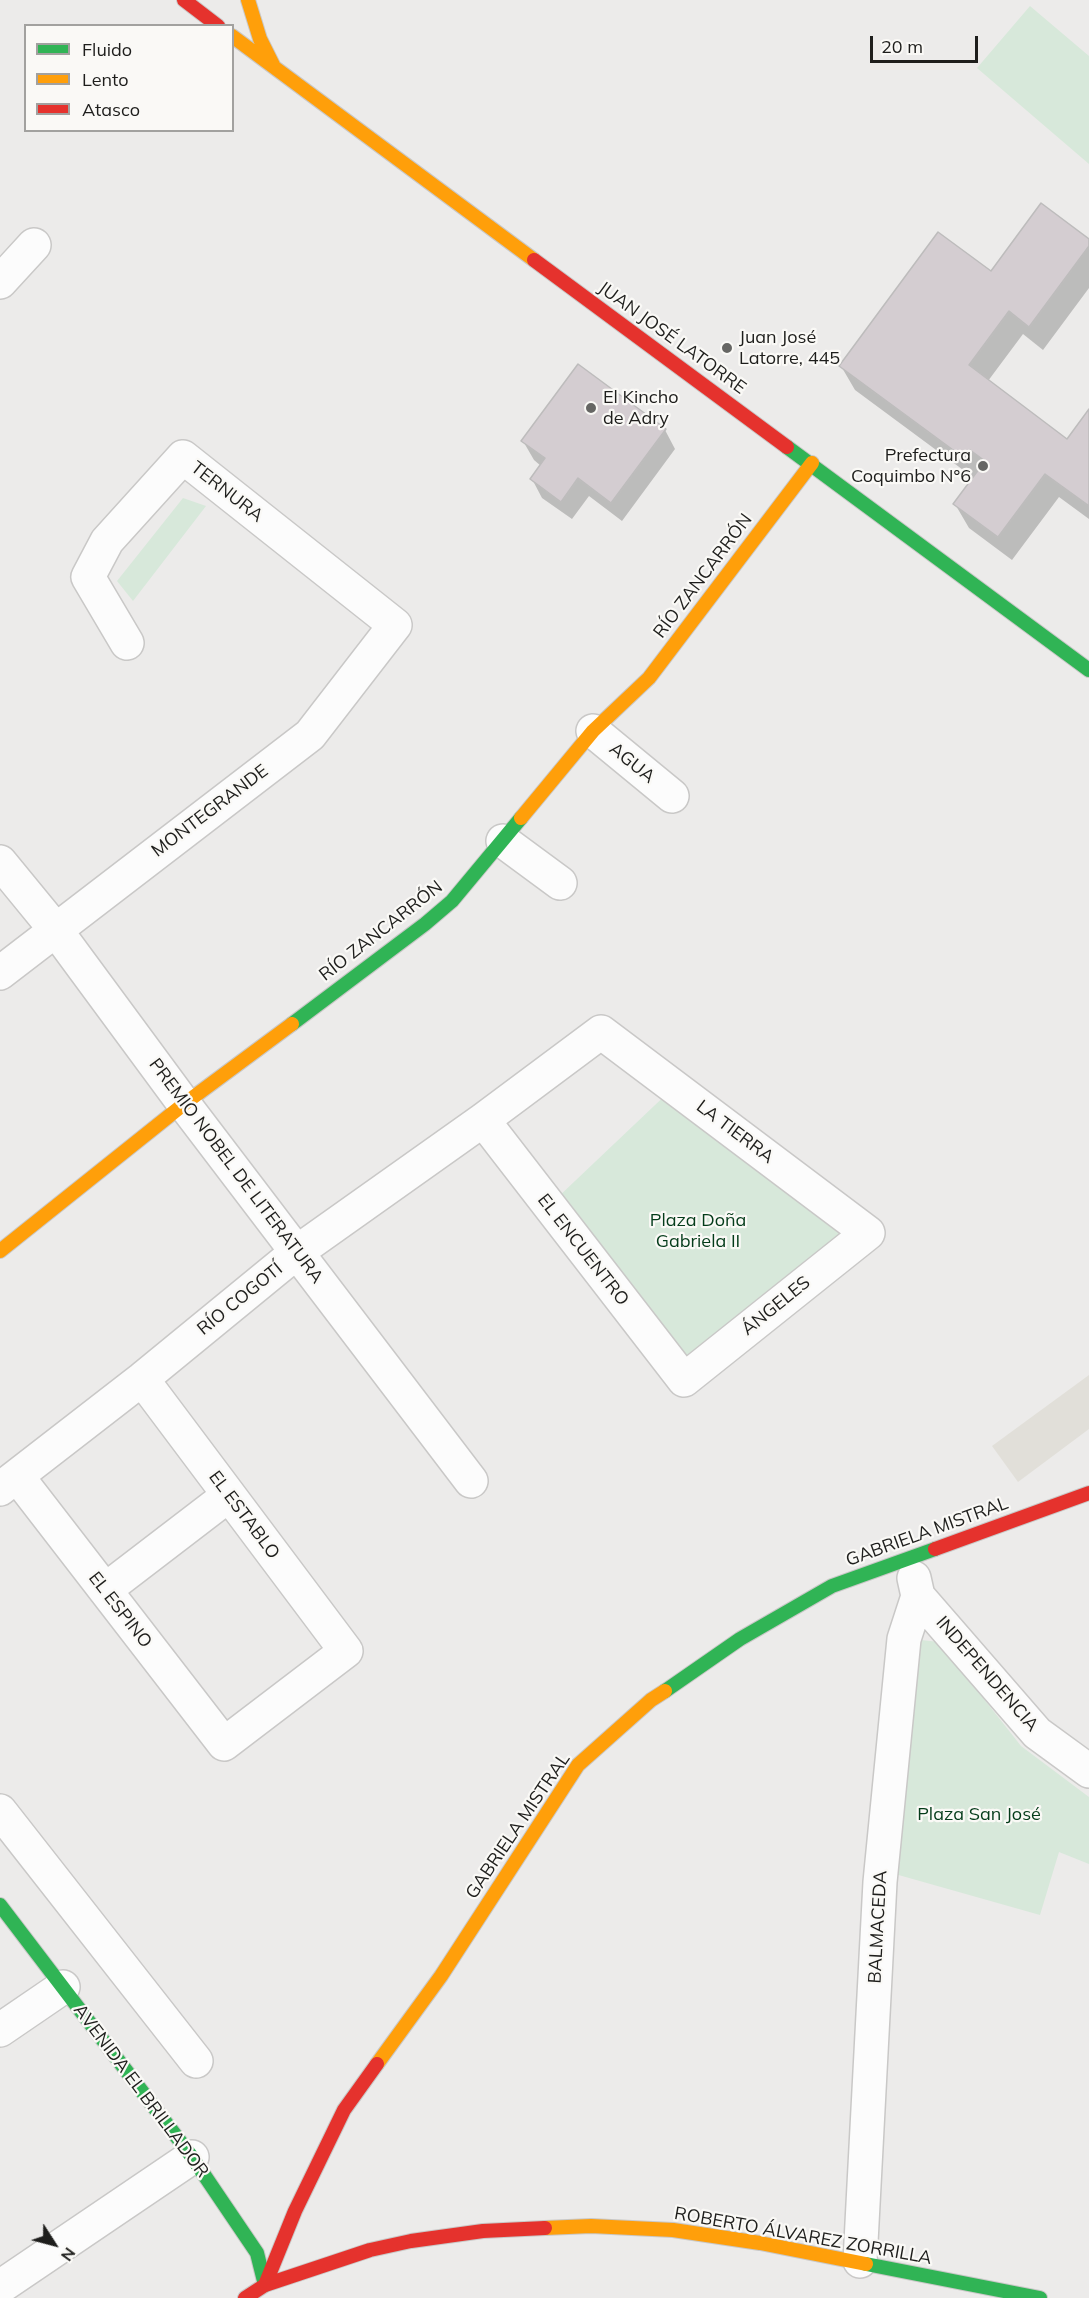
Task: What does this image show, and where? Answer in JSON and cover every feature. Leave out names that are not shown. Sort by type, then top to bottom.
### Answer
[{"type":"street","points":[[184,0],[216,24]]},
{"type":"street","points":[[248,0],[260,39],[274,66]]},
{"type":"street","name":"JUAN JOSÉ LATORRE","points":[[234,37],[1089,670]]},
{"type":"street","points":[[0,282],[34,245]]},
{"type":"street","name":"TERNURA","points":[[127,643],[88,577],[107,542],[183,457],[395,625]]},
{"type":"street","name":"RÍO ZANCARRÓN","points":[[0,1251],[184,1104],[425,924],[452,901],[593,731],[649,678],[812,463]]},
{"type":"street","name":"MONTEGRANDE","points":[[0,973],[310,735],[395,625]]},
{"type":"street","name":"AGUA","points":[[593,731],[672,796]]},
{"type":"street","points":[[503,842],[561,883]]},
{"type":"street","name":"PREMIO NOBEL DE LITERATURA","points":[[0,862],[55,929],[184,1104],[471,1481]]},
{"type":"street","name":"RÍO COGOTÍ","points":[[8,1482],[142,1379],[297,1252],[483,1120],[601,1032]]},
{"type":"street","name":"LA TIERRA","points":[[601,1032],[868,1233]]},
{"type":"street","name":"EL ENCUENTRO","points":[[483,1120],[684,1380]]},
{"type":"street","name":"ÁNGELES","points":[[684,1380],[868,1233]]},
{"type":"street","name":"EL ESTABLO","points":[[142,1379],[346,1651],[224,1744]]},
{"type":"street","name":"EL ESPINO","points":[[8,1482],[105,1590],[224,1744]]},
{"type":"street","name":"GABRIELA MISTRAL","points":[[258,2294],[344,2110],[441,1976],[578,1765],[651,1700],[740,1639],[832,1586],[1089,1493]]},
{"type":"street","points":[[105,1590],[229,1495]]},
{"type":"street","name":"INDEPENDENCIA","points":[[909,1559],[918,1596],[1037,1733],[1089,1771]]},
{"type":"street","name":"BALMACEDA","points":[[860,2261],[880,1882],[904,1639],[918,1596]]},
{"type":"street","points":[[0,1811],[196,2061]]},
{"type":"street","name":"AVENIDA EL BRILLADOR","points":[[0,1905],[192,2157],[257,2253],[258,2294]]},
{"type":"street","points":[[0,2030],[63,1987]]},
{"type":"street","points":[[0,2287],[192,2157]]},
{"type":"street","name":"ROBERTO ÁLVAREZ ZORRILLA","points":[[258,2294],[370,2250],[411,2241],[474,2232],[537,2227],[632,2227],[673,2230],[760,2243],[1040,2298]]},
{"type":"shaded area","points":[[1089,1375],[1089,1429],[1018,1482],[992,1446]]},
{"type":"green space","points":[[1030,6],[1089,56],[1089,164],[977,68]]},
{"type":"green space","points":[[183,498],[206,506],[133,601],[117,581]]},
{"type":"green space","name":"Plaza Doña Gabriela II","points":[[674,1087],[845,1234],[684,1362],[556,1199]]},
{"type":"green space","name":"Plaza San José","points":[[912,1639],[939,1642],[1021,1746],[1089,1797],[1089,1864],[1059,1852],[1040,1915],[895,1874]]},
{"type":"building","points":[[1041,203],[1089,239],[1089,246],[1029,327],[1009,311],[969,365],[1067,439],[1089,409],[1089,506],[1045,474],[998,537],[953,504],[985,461],[970,450],[964,458],[839,366],[938,232],[991,271]]},
{"type":"building","points":[[578,364],[666,429],[611,503],[578,478],[561,502],[530,479],[545,458],[521,441]]},
{"type":"traffic: fast","points":[[787,447],[1089,670]]},
{"type":"traffic: fast","points":[[292,1024],[452,901],[521,818]]},
{"type":"traffic: fast","points":[[665,1691],[740,1639],[832,1586],[935,1549]]},
{"type":"traffic: fast","points":[[0,1905],[192,2157],[257,2253],[265,2285]]},
{"type":"traffic: fast","points":[[866,2264],[1040,2298]]},
{"type":"traffic: slow","points":[[248,0],[260,39],[273,65]]},
{"type":"traffic: slow","points":[[234,37],[534,260]]},
{"type":"traffic: slow","points":[[521,818],[593,731],[649,678],[812,463]]},
{"type":"traffic: slow","points":[[0,1251],[184,1104],[292,1024]]},
{"type":"traffic: slow","points":[[377,2064],[441,1976],[578,1765],[651,1700],[665,1691]]},
{"type":"traffic: slow","points":[[545,2228],[591,2226],[673,2230],[760,2243],[866,2264]]},
{"type":"traffic: jam","points":[[184,0],[215,24]]},
{"type":"traffic: jam","points":[[534,260],[787,447]]},
{"type":"traffic: jam","points":[[935,1549],[1089,1493]]},
{"type":"traffic: jam","points":[[265,2285],[295,2211],[344,2110],[377,2064]]},
{"type":"traffic: jam","points":[[245,2298],[265,2285],[370,2250],[411,2241],[483,2231],[545,2228]]},
{"type":"place","name":"Juan José Latorre, 445","points":[[727,348]]},
{"type":"place","name":"El Kincho de Adry","points":[[591,408]]},
{"type":"place","name":"Prefectura Coquimbo N°6","points":[[983,466]]}]
